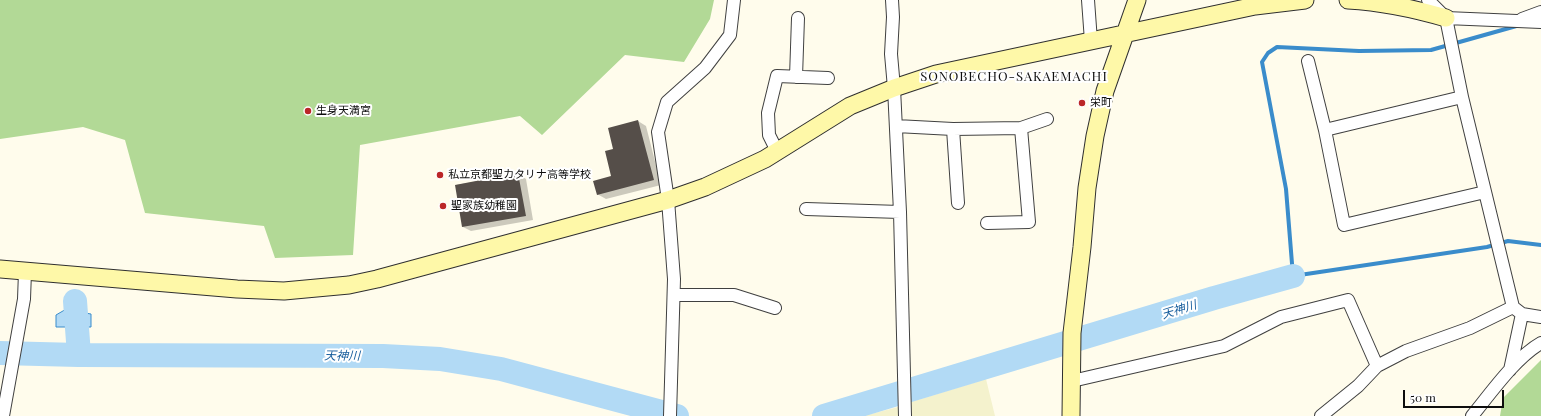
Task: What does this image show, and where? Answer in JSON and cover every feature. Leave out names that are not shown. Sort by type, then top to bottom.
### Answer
[{"type":"street","points":[[670,412],[674,279],[668,200],[658,132],[667,102],[705,68],[730,35],[734,0]]},
{"type":"street","points":[[892,0],[894,17],[891,54],[900,212],[905,416]]},
{"type":"street","points":[[1088,0],[1091,41]]},
{"type":"street","points":[[1071,416],[1072,333],[1094,136],[1105,91],[1137,0]]},
{"type":"street","points":[[0,269],[237,289],[284,291],[349,285],[377,279],[668,200],[705,188],[737,174],[778,151],[850,106],[894,88],[936,74],[1255,6],[1304,0]]},
{"type":"street","points":[[1348,0],[1369,1],[1403,6],[1446,18],[1541,22]]},
{"type":"street","points":[[1428,0],[1446,18],[1462,97],[1485,192],[1500,253],[1518,311],[1510,370]]},
{"type":"street","points":[[1518,20],[1541,12]]},
{"type":"street","points":[[796,76],[798,18]]},
{"type":"street","points":[[1308,61],[1344,225],[1485,192]]},
{"type":"street","points":[[778,151],[769,135],[768,113],[778,76],[828,78]]},
{"type":"street","points":[[1324,130],[1462,97]]},
{"type":"street","points":[[896,126],[953,129],[1021,128],[1047,119]]},
{"type":"street","points":[[987,223],[1029,222],[1021,128]]},
{"type":"street","points":[[953,129],[958,203]]},
{"type":"street","points":[[806,209],[900,212]]},
{"type":"street","points":[[3,416],[24,299],[25,272]]},
{"type":"street","points":[[674,295],[734,294],[775,308]]},
{"type":"street","points":[[1072,380],[1224,346],[1281,317],[1348,300],[1377,366]]},
{"type":"street","points":[[1321,416],[1358,386],[1377,366],[1406,351],[1518,311],[1541,317]]},
{"type":"street","points":[[1472,416],[1510,370],[1532,348],[1541,343]]},
{"type":"shaded area","points":[[986,379],[995,416],[912,416],[911,402]]},
{"type":"shaded area","points":[[898,407],[898,416],[863,416]]},
{"type":"green space","points":[[0,0],[714,0],[710,19],[684,62],[625,55],[542,135],[520,116],[360,145],[353,255],[275,258],[264,226],[145,213],[125,140],[83,127],[0,139]]},
{"type":"green space","points":[[1541,360],[1541,416],[1500,416],[1503,398]]},
{"type":"water","points":[[68,301],[79,301],[79,307],[85,313],[91,314],[91,327],[56,327],[56,315],[68,308]]},
{"type":"building","points":[[638,120],[654,180],[597,195],[593,181],[611,176],[605,151],[613,149],[608,128]]},
{"type":"building","points":[[518,173],[526,216],[462,227],[455,185]]},
{"type":"waterway","points":[[1520,25],[1431,50],[1359,51],[1277,47],[1268,53],[1262,62],[1286,189],[1293,276],[1487,247],[1508,241],[1541,245]]},
{"type":"waterway","name":"天神川","points":[[824,416],[1214,298],[1293,276]]},
{"type":"waterway","points":[[75,301],[79,355]]},
{"type":"waterway","name":"天神川","points":[[0,353],[79,355],[383,356],[440,359],[501,369],[677,416]]},
{"type":"place","name":"栄町","points":[[1082,103]]},
{"type":"place","name":"生身天満宮","points":[[308,111]]},
{"type":"place","name":"私立京都聖カタリナ高等学校","points":[[440,175]]},
{"type":"place","name":"聖家族幼稚園","points":[[443,206]]},
{"type":"district","name":"SONOBECHO-SAKAEMACHI","points":[[1014,77]]}]
